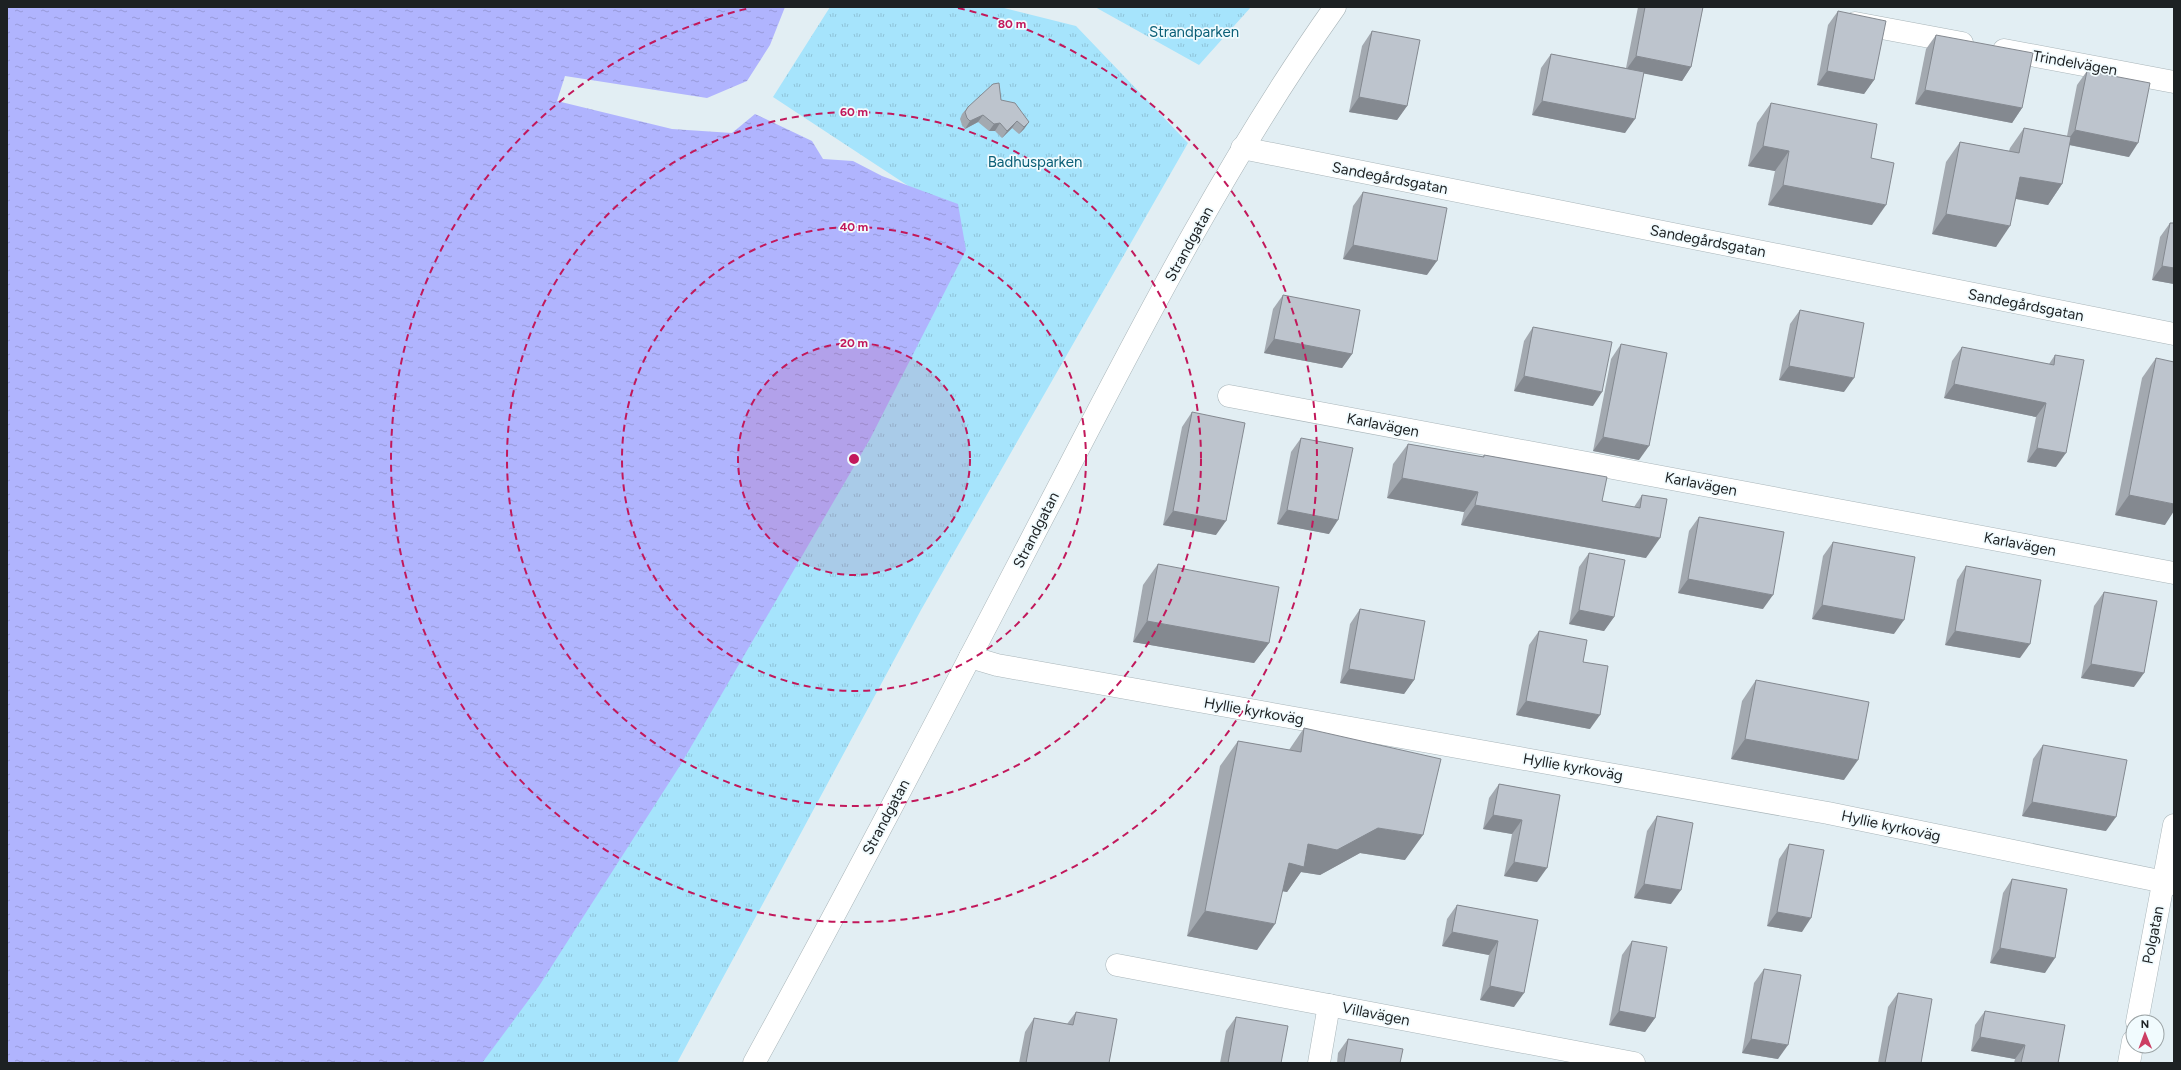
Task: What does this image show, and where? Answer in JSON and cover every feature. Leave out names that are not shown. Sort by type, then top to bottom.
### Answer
[{"type":"street","name":"Strandgatan","points":[[754,1063],[836,914],[1115,379],[1242,148],[1301,56],[1335,7]]},
{"type":"street","name":"Trindelvägen","points":[[1834,19],[2174,82]]},
{"type":"street","name":"Sandegårdsgatan","points":[[1242,148],[2174,334]]},
{"type":"street","name":"Karlavägen","points":[[1229,396],[2174,573]]},
{"type":"street","name":"Hyllie kyrkoväg","points":[[970,657],[997,665],[1828,813],[2169,883]]},
{"type":"street","name":"Polgatan","points":[[2138,1014],[2169,883],[2174,825]]},
{"type":"street","name":"Villavägen","points":[[1117,965],[1634,1063]]},
{"type":"street","points":[[1319,1063],[1330,1005]]},
{"type":"green space","name":"Badhusparken","points":[[830,7],[1000,7],[1076,26],[1188,143],[921,610],[677,1063],[443,1063],[913,189],[773,97]]},
{"type":"green space","name":"Strandparken","points":[[1095,7],[1251,7],[1199,65]]},
{"type":"water","points":[[7,7],[785,7],[770,45],[747,81],[707,98],[565,76],[557,101],[672,129],[732,133],[755,114],[812,141],[823,159],[853,161],[882,176],[958,204],[966,250],[870,439],[681,764],[539,986],[482,1063],[7,1063]]},
{"type":"building","points":[[1645,7],[1703,7],[1691,67],[1636,56]]},
{"type":"building","points":[[1838,11],[1886,21],[1874,80],[1827,71]]},
{"type":"building","points":[[1372,31],[1420,40],[1407,106],[1359,97]]},
{"type":"building","points":[[1936,35],[2033,53],[2022,108],[1925,90]]},
{"type":"building","points":[[1551,54],[1644,72],[1635,119],[1542,101]]},
{"type":"building","points":[[2087,71],[2150,83],[2138,143],[2075,130]]},
{"type":"building","points":[[999,83],[1001,100],[1015,103],[1029,122],[1024,127],[1017,121],[1007,131],[1000,123],[994,124],[983,115],[970,121],[967,118],[965,112],[968,107],[993,84]]},
{"type":"building","points":[[1771,103],[1877,124],[1871,158],[1894,163],[1886,205],[1783,185],[1789,151],[1763,146]]},
{"type":"building","points":[[2024,128],[2071,137],[2062,184],[2020,177],[2010,226],[1946,214],[1960,142],[2019,153]]},
{"type":"building","points":[[1363,192],[1447,208],[1437,261],[1353,245]]},
{"type":"building","points":[[2170,223],[2174,223],[2174,268],[2162,266]]},
{"type":"building","points":[[1283,295],[1360,310],[1352,354],[1274,339]]},
{"type":"building","points":[[1800,310],[1864,323],[1854,378],[1789,366]]},
{"type":"building","points":[[1533,327],[1612,342],[1602,392],[1524,376]]},
{"type":"building","points":[[1621,344],[1667,353],[1649,446],[1603,437]]},
{"type":"building","points":[[1962,347],[2054,365],[2055,355],[2084,360],[2066,453],[2037,448],[2046,403],[1954,384]]},
{"type":"building","points":[[2156,358],[2174,362],[2174,504],[2129,495]]},
{"type":"building","points":[[1192,412],[1245,423],[1226,521],[1173,511]]},
{"type":"building","points":[[1301,438],[1353,448],[1338,520],[1287,510]]},
{"type":"building","points":[[1408,444],[1484,457],[1484,455],[1607,477],[1602,501],[1640,508],[1642,495],[1667,499],[1660,538],[1475,505],[1478,492],[1402,478]]},
{"type":"building","points":[[1699,517],[1784,532],[1773,595],[1688,579]]},
{"type":"building","points":[[1833,542],[1915,557],[1904,620],[1822,605]]},
{"type":"building","points":[[1589,553],[1625,560],[1614,617],[1579,610]]},
{"type":"building","points":[[1158,564],[1279,587],[1269,643],[1147,621]]},
{"type":"building","points":[[1966,566],[2041,580],[2030,644],[1955,631]]},
{"type":"building","points":[[2104,592],[2157,601],[2144,673],[2091,664]]},
{"type":"building","points":[[1360,609],[1425,621],[1414,680],[1349,669]]},
{"type":"building","points":[[1539,631],[1587,640],[1583,662],[1608,666],[1600,715],[1526,701]]},
{"type":"building","points":[[1756,680],[1869,702],[1858,760],[1745,739]]},
{"type":"building","points":[[1304,728],[1441,759],[1423,835],[1378,828],[1337,850],[1308,844],[1304,867],[1289,863],[1275,924],[1205,911],[1238,741],[1301,752]]},
{"type":"building","points":[[2043,745],[2127,760],[2116,817],[2032,802]]},
{"type":"building","points":[[1499,784],[1560,795],[1547,868],[1514,862],[1522,820],[1493,815]]},
{"type":"building","points":[[1657,816],[1693,823],[1681,890],[1644,884]]},
{"type":"building","points":[[1789,844],[1824,850],[1811,918],[1777,912]]},
{"type":"building","points":[[2012,879],[2067,889],[2055,958],[2000,948]]},
{"type":"building","points":[[1457,905],[1538,920],[1524,993],[1490,986],[1498,941],[1452,932]]},
{"type":"building","points":[[1632,941],[1667,947],[1655,1018],[1619,1011]]},
{"type":"building","points":[[1764,969],[1801,975],[1788,1045],[1751,1039]]},
{"type":"building","points":[[1898,993],[1932,999],[1921,1063],[1885,1063]]},
{"type":"building","points":[[1985,1011],[2065,1025],[2058,1063],[2021,1063],[2025,1045],[1980,1037]]},
{"type":"building","points":[[1076,1012],[1117,1019],[1109,1063],[1026,1063],[1034,1018],[1073,1025]]},
{"type":"building","points":[[1236,1017],[1288,1026],[1281,1063],[1228,1063]]},
{"type":"building","points":[[1348,1039],[1403,1049],[1400,1063],[1344,1063]]}]
